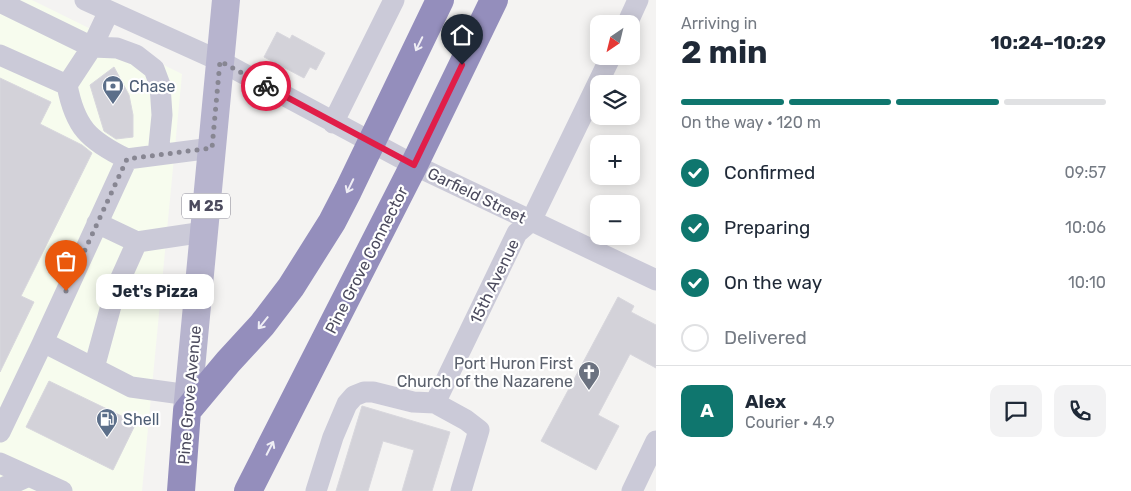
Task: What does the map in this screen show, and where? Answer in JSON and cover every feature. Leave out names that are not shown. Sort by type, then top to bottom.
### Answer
[{"type":"highway","points":[[188,403],[262,325],[292,287],[332,222],[440,0]]},
{"type":"highway","name":"Pine Grove Connector","points":[[248,491],[414,165],[494,0]]},
{"type":"highway","name":"Pine Grove Avenue","points":[[181,491],[188,403]]},
{"type":"main road","name":"Pine Grove Avenue","points":[[188,403],[226,0]]},
{"type":"street","name":"Garfield Street","points":[[85,0],[220,61],[414,165],[656,280]]},
{"type":"street","points":[[334,123],[394,0]]},
{"type":"street","points":[[631,15],[638,0]]},
{"type":"street","points":[[1,1],[92,47],[118,48],[136,55],[154,69],[160,85],[162,115],[158,155]]},
{"type":"street","points":[[109,11],[92,47],[67,85],[71,106],[78,123],[95,140],[127,159],[212,148]]},
{"type":"street","points":[[0,55],[67,85]]},
{"type":"street","name":"15th Avenue","points":[[435,403],[516,233],[530,221],[607,65]]},
{"type":"street","points":[[0,432],[127,159]]},
{"type":"street","points":[[97,223],[137,242],[204,232]]},
{"type":"street","points":[[94,368],[115,292],[137,242]]},
{"type":"street","points":[[43,342],[131,386],[188,403]]},
{"type":"street","points":[[316,491],[333,438],[347,404],[354,396],[364,392],[373,392],[413,402],[435,403],[466,420],[479,430],[461,491]]},
{"type":"street","points":[[632,491],[656,441]]},
{"type":"street","points":[[0,463],[62,491]]},
{"type":"street","points":[[0,489],[29,476]]},
{"type":"shaded area","points":[[0,0],[32,0],[182,74],[142,491],[0,491]]},
{"type":"building","points":[[277,32],[290,39],[292,35],[325,53],[316,70],[310,67],[304,78],[264,57]]},
{"type":"building","name":"Chase","points":[[114,67],[129,95],[133,115],[133,137],[116,139],[104,131],[90,85]]},
{"type":"building","points":[[0,78],[51,102],[40,124],[82,145],[92,153],[21,296],[34,302],[0,372]]},
{"type":"building","name":"Port Huron First Church of the Nazarene","points":[[618,297],[634,306],[631,312],[656,325],[656,368],[630,354],[598,415],[619,426],[596,470],[541,441]]},
{"type":"building","points":[[49,381],[136,423],[113,470],[26,427]]},
{"type":"building","points":[[362,406],[450,432],[432,491],[402,491],[414,450],[383,441],[368,491],[336,491]]},
{"type":"way so far","points":[[66,291],[127,159],[212,148],[220,61],[266,86]]},
{"type":"place","name":"Chase","points":[[113,105]]},
{"type":"place","name":"Jet's Pizza","points":[[66,291]]},
{"type":"place","name":"Port Huron First Church of the Nazarene","points":[[589,391]]},
{"type":"place","name":"Shell","points":[[107,438]]},
{"type":"route","points":[[266,86],[414,165],[462,65]]}]
